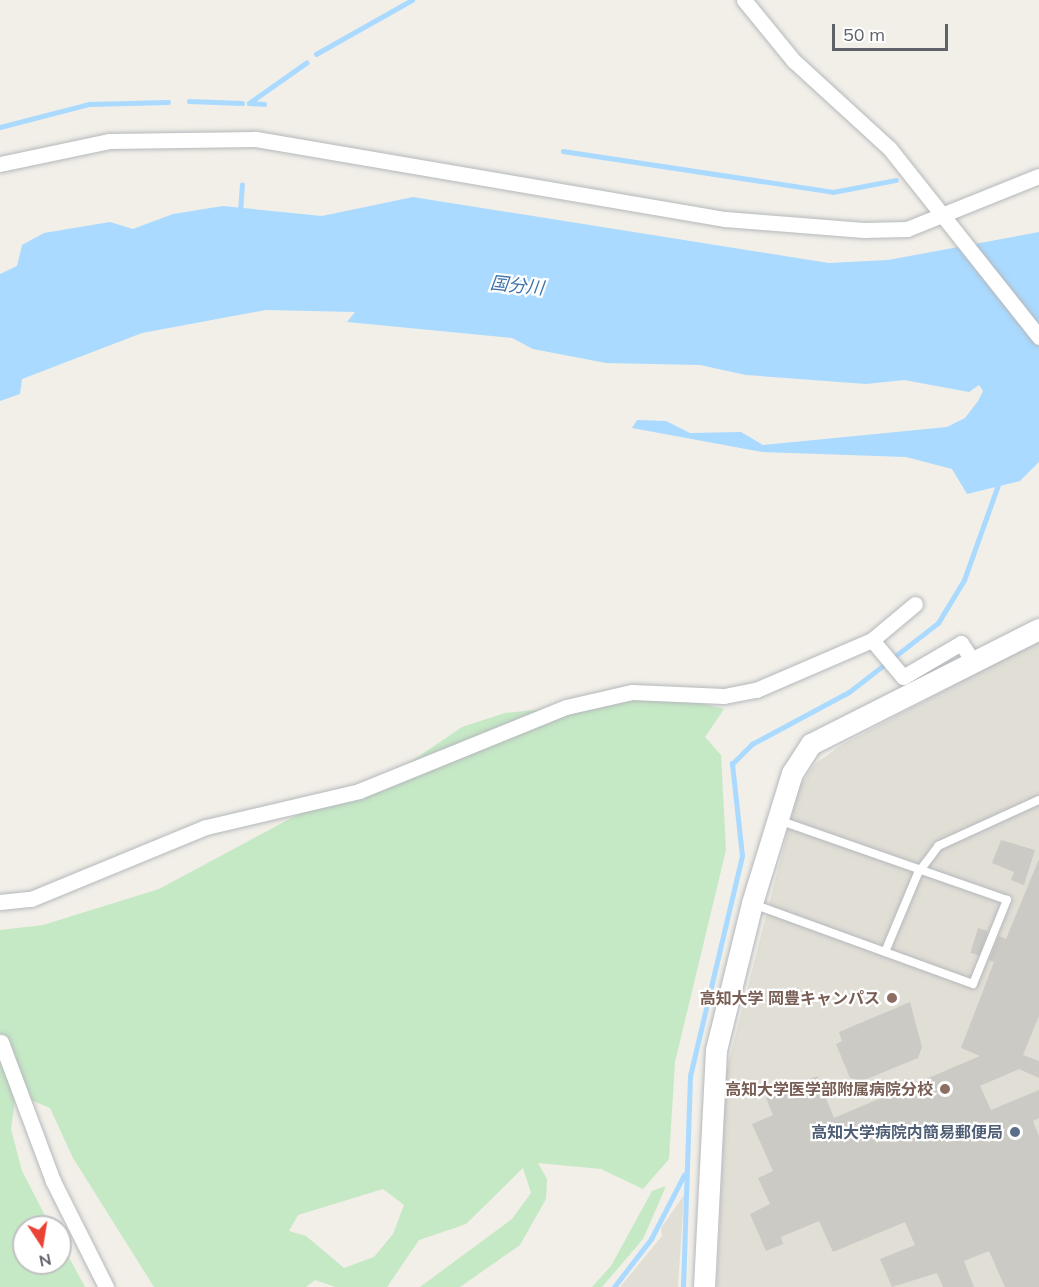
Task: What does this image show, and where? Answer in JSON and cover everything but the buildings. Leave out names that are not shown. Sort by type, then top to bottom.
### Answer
[{"type":"street","points":[[744,0],[799,66],[890,149],[941,218],[1039,337]]},
{"type":"street","points":[[0,164],[109,141],[256,139],[794,228],[907,229],[941,218],[1039,176]]},
{"type":"street","points":[[0,902],[31,899],[207,826],[359,791],[566,707],[632,692],[724,696],[756,690],[876,645],[915,604]]},
{"type":"street","points":[[704,1287],[716,1050],[752,903],[792,773],[811,744],[972,660],[1039,629]]},
{"type":"street","points":[[876,645],[903,677],[961,643],[972,660]]},
{"type":"street","points":[[1,1042],[53,1181],[106,1287]]},
{"type":"lane","points":[[885,952],[918,873],[938,846],[1039,800]]},
{"type":"lane","points":[[752,903],[973,984],[1007,900],[918,873],[778,819]]},
{"type":"shaded area","name":"高知大学 岡豊キャンパス","points":[[1039,640],[1039,1287],[717,1287],[726,1072],[799,787],[815,764],[843,744]]},
{"type":"shaded area","points":[[684,1195],[678,1287],[620,1287],[662,1236],[661,1228]]},
{"type":"green space","points":[[672,696],[724,709],[705,737],[721,755],[726,850],[675,1062],[669,1159],[643,1189],[601,1169],[538,1163],[547,1179],[546,1199],[520,1245],[460,1287],[420,1287],[512,1219],[531,1193],[523,1168],[466,1224],[419,1240],[387,1287],[335,1287],[315,1280],[306,1287],[154,1287],[73,1158],[50,1108],[16,1094],[11,1129],[22,1171],[45,1215],[12,1215],[12,1275],[72,1275],[72,1263],[85,1287],[0,1287],[0,930],[43,925],[159,889],[312,807],[390,776],[462,727],[505,713]],"holes":[[[383,1189],[404,1205],[393,1234],[374,1257],[344,1268],[306,1236],[289,1231],[298,1215]]]},
{"type":"green space","points":[[666,1186],[643,1239],[602,1287],[592,1287],[611,1266],[652,1191]]},
{"type":"water","name":"国分川","points":[[413,197],[829,263],[888,260],[1039,232],[1039,462],[1020,481],[967,494],[952,469],[906,457],[762,452],[632,428],[637,420],[666,421],[690,433],[741,432],[763,445],[947,427],[965,418],[978,401],[983,391],[979,385],[969,392],[904,380],[866,384],[746,375],[700,365],[606,363],[533,349],[512,338],[347,322],[355,312],[266,310],[142,333],[22,379],[20,394],[0,401],[0,274],[17,266],[22,245],[44,233],[110,222],[133,229],[173,214],[223,206],[322,216]]},
{"type":"waterway","points":[[316,54],[412,0]]},
{"type":"waterway","points":[[249,103],[306,63]]},
{"type":"waterway","points":[[189,101],[242,103]]},
{"type":"waterway","points":[[0,127],[89,104],[168,102]]},
{"type":"waterway","points":[[249,103],[264,104]]},
{"type":"waterway","points":[[563,151],[833,192],[896,180]]},
{"type":"waterway","points":[[240,212],[242,185]]},
{"type":"waterway","points":[[683,1287],[690,1076],[742,856],[732,764],[752,744],[849,692],[938,623],[964,580],[999,482]]},
{"type":"waterway","points":[[614,1287],[651,1239],[684,1175]]},
{"type":"place","name":"高知大学 岡豊キャンパス","points":[[892,998]]},
{"type":"place","name":"高知大学医学部附属病院分校","points":[[945,1089]]},
{"type":"place","name":"高知大学病院内簡易郵便局","points":[[1015,1132]]}]
